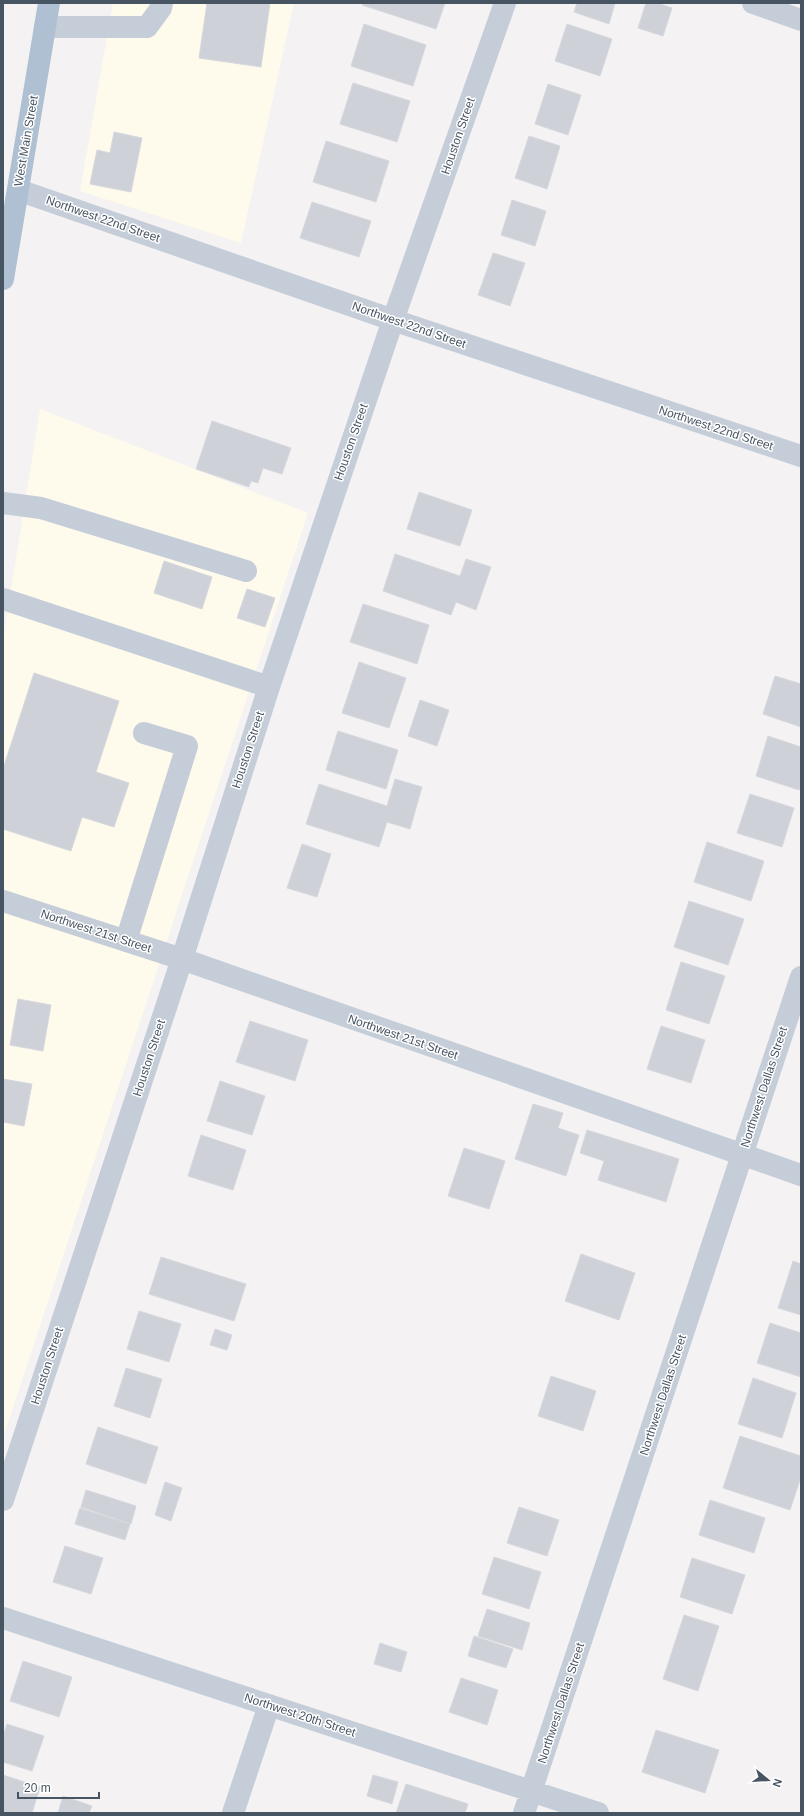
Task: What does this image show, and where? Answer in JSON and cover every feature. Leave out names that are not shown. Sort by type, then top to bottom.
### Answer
[{"type":"main road","name":"West Main Street","points":[[3,280],[49,3]]},
{"type":"street","points":[[45,27],[147,27],[161,8],[162,3]]},
{"type":"street","name":"Houston Street","points":[[3,1500],[182,959],[268,687],[393,320],[505,3]]},
{"type":"street","points":[[753,3],[801,20]]},
{"type":"street","name":"Northwest 22nd Street","points":[[18,190],[393,320],[801,456]]},
{"type":"street","points":[[3,503],[41,508],[246,571]]},
{"type":"street","points":[[3,599],[268,687]]},
{"type":"street","points":[[126,941],[187,746],[144,733]]},
{"type":"street","name":"Northwest 21st Street","points":[[3,901],[182,959],[742,1156],[801,1175]]},
{"type":"street","name":"Northwest Dallas Street","points":[[524,1813],[801,977]]},
{"type":"street","name":"Northwest 20th Street","points":[[3,1618],[598,1813]]},
{"type":"street","points":[[233,1813],[268,1705]]},
{"type":"shaded area","points":[[113,3],[294,3],[241,243],[80,191]]},
{"type":"shaded area","points":[[40,409],[308,513],[3,1438],[3,639]]},
{"type":"building","points":[[207,3],[270,3],[261,67],[199,58]]},
{"type":"building","points":[[363,3],[445,3],[436,29],[362,5]]},
{"type":"building","points":[[577,3],[615,3],[609,24],[574,12]]},
{"type":"building","points":[[646,3],[657,3],[672,8],[663,36],[638,28]]},
{"type":"building","points":[[364,24],[426,45],[413,86],[351,66]]},
{"type":"building","points":[[567,24],[612,39],[600,76],[555,61]]},
{"type":"building","points":[[353,83],[410,101],[397,142],[340,124]]},
{"type":"building","points":[[548,84],[581,95],[568,135],[535,124]]},
{"type":"building","points":[[114,132],[142,138],[131,192],[90,184],[97,150],[110,153]]},
{"type":"building","points":[[529,136],[560,146],[547,189],[515,178]]},
{"type":"building","points":[[326,141],[389,161],[376,202],[313,182]]},
{"type":"building","points":[[512,200],[546,211],[535,246],[501,235]]},
{"type":"building","points":[[312,202],[371,221],[359,257],[300,238]]},
{"type":"building","points":[[493,253],[525,263],[510,306],[478,295]]},
{"type":"building","points":[[212,421],[291,448],[282,474],[263,468],[258,483],[251,481],[249,487],[196,469]]},
{"type":"building","points":[[419,492],[472,510],[460,546],[407,529]]},
{"type":"building","points":[[395,554],[460,576],[466,559],[491,567],[476,610],[456,602],[451,615],[383,591]]},
{"type":"building","points":[[164,561],[212,577],[202,609],[154,593]]},
{"type":"building","points":[[247,589],[275,598],[265,627],[237,618]]},
{"type":"building","points":[[363,604],[429,625],[417,664],[350,642]]},
{"type":"building","points":[[359,662],[406,678],[389,728],[342,713]]},
{"type":"building","points":[[34,673],[119,701],[96,772],[129,783],[114,827],[82,817],[71,851],[3,829],[3,769]]},
{"type":"building","points":[[775,676],[801,684],[801,727],[763,714]]},
{"type":"building","points":[[420,700],[449,710],[437,746],[408,736]]},
{"type":"building","points":[[338,731],[398,750],[386,789],[326,770]]},
{"type":"building","points":[[768,736],[801,747],[801,785],[799,790],[756,776]]},
{"type":"building","points":[[395,779],[422,787],[410,829],[387,822],[379,847],[306,824],[319,784],[387,806]]},
{"type":"building","points":[[750,794],[794,808],[782,847],[737,833]]},
{"type":"building","points":[[707,842],[764,861],[751,901],[694,882]]},
{"type":"building","points":[[302,844],[331,854],[317,897],[287,888]]},
{"type":"building","points":[[689,901],[744,919],[728,965],[674,947]]},
{"type":"building","points":[[681,962],[725,976],[709,1024],[666,1010]]},
{"type":"building","points":[[18,999],[51,1005],[43,1051],[10,1045]]},
{"type":"building","points":[[250,1021],[308,1040],[295,1081],[236,1062]]},
{"type":"building","points":[[661,1026],[705,1040],[691,1083],[647,1069]]},
{"type":"building","points":[[3,1079],[32,1084],[24,1126],[3,1122]]},
{"type":"building","points":[[220,1081],[265,1096],[252,1135],[207,1121]]},
{"type":"building","points":[[533,1104],[563,1113],[558,1128],[579,1135],[566,1176],[515,1159]]},
{"type":"building","points":[[587,1130],[679,1159],[666,1202],[598,1180],[604,1161],[580,1153]]},
{"type":"building","points":[[201,1135],[246,1150],[233,1190],[188,1176]]},
{"type":"building","points":[[464,1148],[505,1161],[489,1209],[448,1196]]},
{"type":"building","points":[[581,1254],[635,1273],[619,1320],[565,1301]]},
{"type":"building","points":[[161,1257],[246,1284],[234,1321],[149,1294]]},
{"type":"building","points":[[793,1261],[801,1264],[801,1315],[778,1308]]},
{"type":"building","points":[[139,1311],[181,1324],[169,1362],[127,1349]]},
{"type":"building","points":[[770,1323],[801,1333],[801,1377],[757,1363]]},
{"type":"building","points":[[215,1329],[232,1335],[227,1350],[210,1345]]},
{"type":"building","points":[[126,1368],[162,1379],[150,1418],[114,1406]]},
{"type":"building","points":[[551,1376],[596,1391],[583,1431],[538,1416]]},
{"type":"building","points":[[753,1378],[796,1393],[782,1438],[738,1424]]},
{"type":"building","points":[[98,1427],[158,1447],[146,1484],[86,1464]]},
{"type":"building","points":[[740,1436],[801,1456],[801,1477],[790,1510],[723,1488]]},
{"type":"building","points":[[165,1482],[182,1488],[171,1521],[155,1515]]},
{"type":"building","points":[[86,1490],[136,1506],[131,1524],[81,1507]]},
{"type":"building","points":[[710,1500],[765,1518],[754,1553],[699,1535]]},
{"type":"building","points":[[519,1507],[559,1520],[547,1556],[507,1543]]},
{"type":"building","points":[[80,1508],[130,1524],[125,1540],[75,1524]]},
{"type":"building","points":[[65,1546],[103,1558],[91,1594],[53,1582]]},
{"type":"building","points":[[494,1557],[541,1572],[529,1609],[482,1594]]},
{"type":"building","points":[[692,1558],[745,1575],[732,1614],[680,1597]]},
{"type":"building","points":[[487,1609],[530,1623],[522,1650],[478,1636]]},
{"type":"building","points":[[684,1615],[719,1626],[698,1691],[663,1679]]},
{"type":"building","points":[[474,1636],[513,1649],[506,1668],[468,1656]]},
{"type":"building","points":[[380,1643],[407,1652],[401,1672],[374,1664]]},
{"type":"building","points":[[23,1661],[72,1677],[59,1717],[10,1701]]},
{"type":"building","points":[[461,1678],[498,1690],[487,1725],[449,1712]]},
{"type":"building","points":[[7,1724],[44,1736],[32,1771],[3,1762],[3,1737]]},
{"type":"building","points":[[656,1730],[719,1750],[705,1793],[642,1772]]},
{"type":"building","points":[[3,1775],[40,1787],[32,1813],[3,1813]]},
{"type":"building","points":[[373,1775],[398,1782],[392,1804],[367,1796]]},
{"type":"building","points":[[406,1784],[468,1804],[465,1813],[396,1813]]},
{"type":"building","points":[[63,1796],[92,1806],[89,1813],[58,1813]]}]
